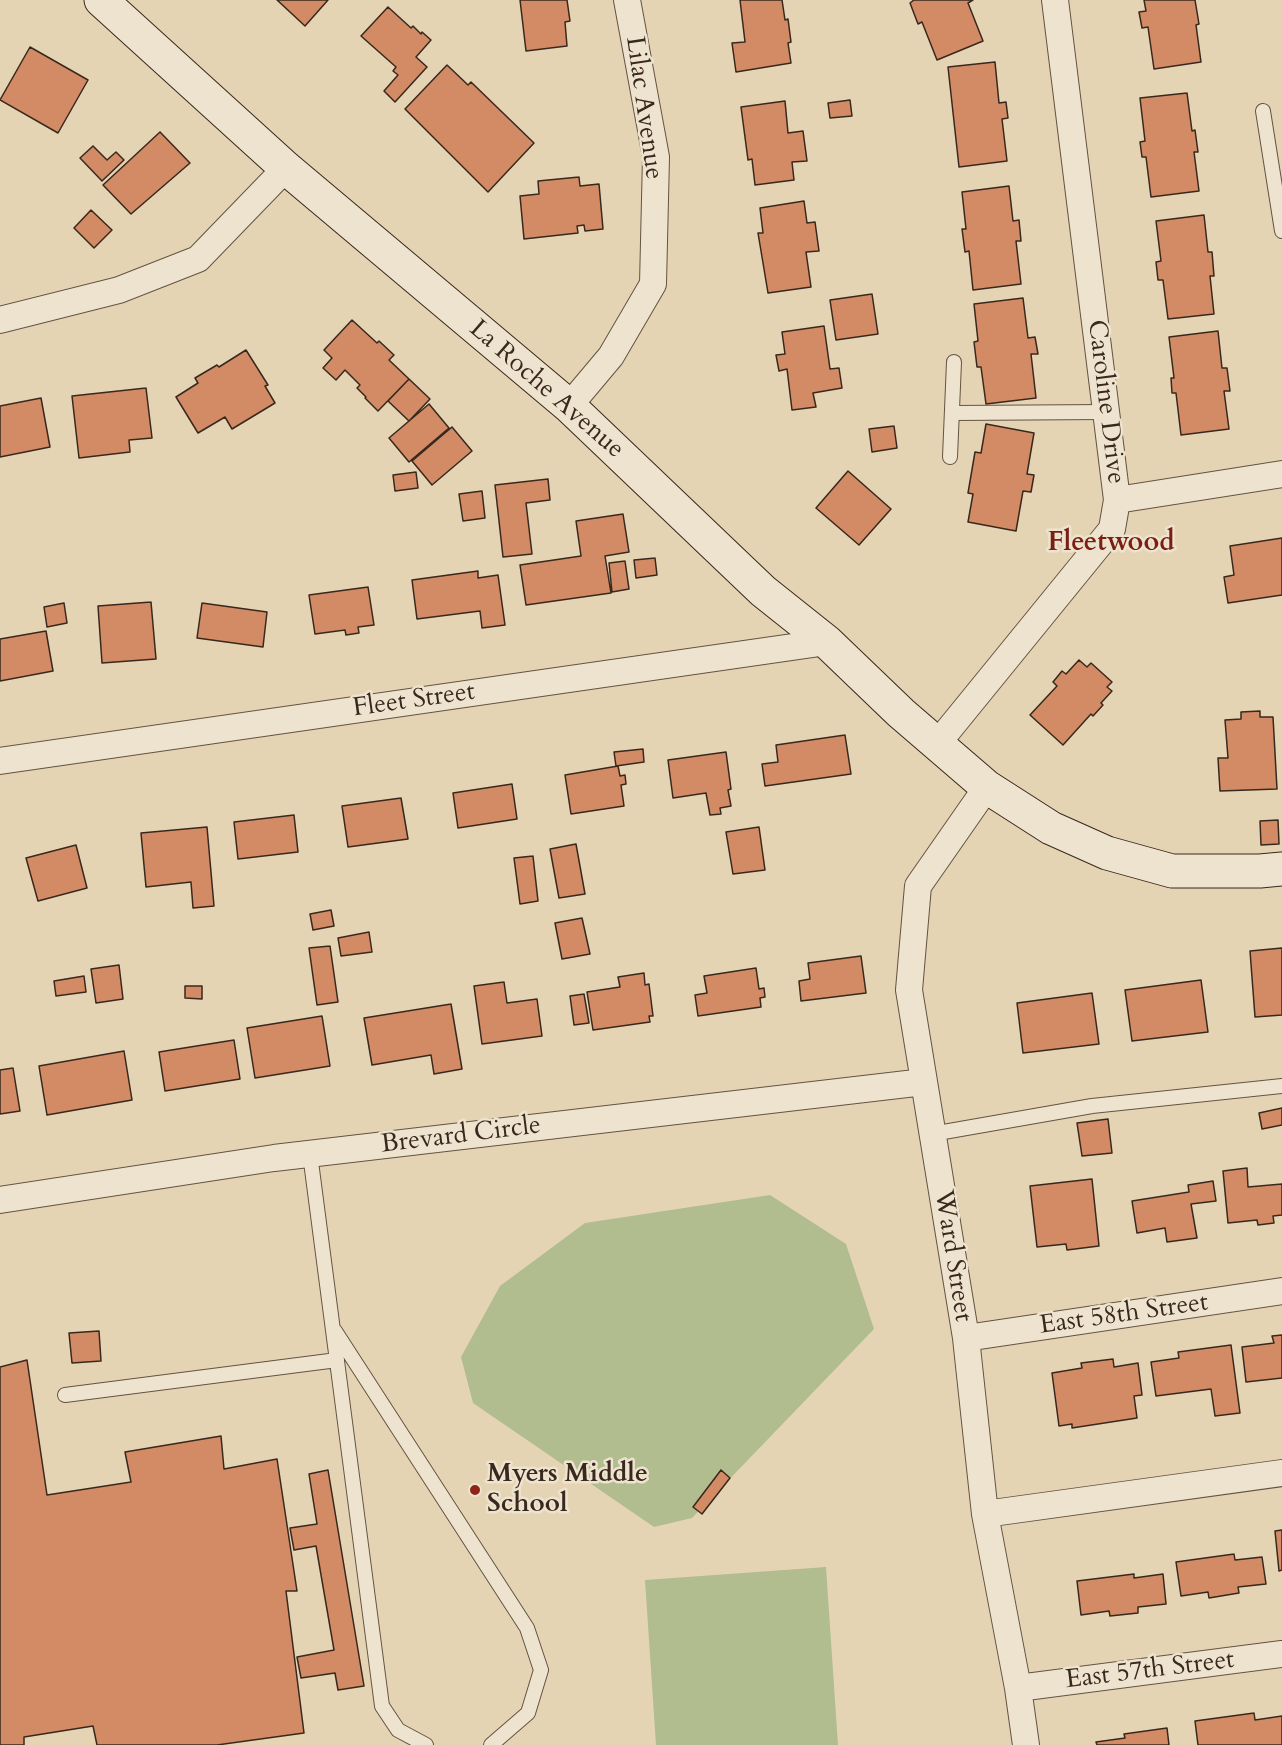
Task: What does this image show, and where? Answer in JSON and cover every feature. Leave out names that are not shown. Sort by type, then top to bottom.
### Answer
[{"type":"main road","name":"La Roche Avenue","points":[[100,0],[286,168],[569,406],[763,591],[827,642],[901,713],[987,787],[1051,828],[1107,854],[1172,871],[1282,869]]},
{"type":"street","name":"Lilac Avenue","points":[[569,406],[611,356],[653,284],[656,157],[627,0]]},
{"type":"street","name":"Caroline Drive","points":[[937,744],[1112,529],[1117,500],[1055,0]]},
{"type":"street","points":[[0,320],[119,290],[198,260],[286,168]]},
{"type":"street","points":[[1117,500],[1282,474]]},
{"type":"street","name":"Fleet Street","points":[[0,761],[827,642]]},
{"type":"street","name":"Ward Street","points":[[987,787],[918,886],[909,990],[966,1338],[985,1514],[1018,1688],[1026,1745]]},
{"type":"street","name":"Brevard Circle","points":[[0,1200],[310,1154],[924,1082]]},
{"type":"street","name":"East 58th Street","points":[[966,1338],[1282,1292]]},
{"type":"street","points":[[985,1514],[1282,1473]]},
{"type":"street","name":"East 57th Street","points":[[1018,1688],[1282,1654]]},
{"type":"lane","points":[[1263,111],[1282,231]]},
{"type":"lane","points":[[950,457],[954,362]]},
{"type":"lane","points":[[953,413],[1106,412]]},
{"type":"lane","points":[[932,1134],[1092,1106],[1282,1086]]},
{"type":"lane","points":[[310,1154],[382,1706],[398,1730],[426,1745]]},
{"type":"lane","points":[[332,1327],[527,1628],[541,1670],[528,1713],[491,1745]]},
{"type":"lane","points":[[65,1395],[336,1360]]},
{"type":"green space","points":[[770,1195],[846,1244],[874,1329],[692,1518],[654,1527],[473,1403],[461,1357],[500,1286],[585,1223]]},
{"type":"green space","points":[[826,1567],[838,1745],[656,1745],[645,1580]]},
{"type":"building","points":[[277,0],[328,0],[305,26]]},
{"type":"building","points":[[520,0],[567,0],[570,21],[565,22],[567,46],[526,51]]},
{"type":"building","points":[[740,0],[782,0],[785,20],[788,19],[791,63],[736,72],[732,43],[745,42]]},
{"type":"building","points":[[914,0],[973,0],[968,3],[983,41],[937,60],[922,22],[918,24],[910,3]]},
{"type":"building","points":[[1144,0],[1195,0],[1201,62],[1154,69],[1148,27],[1142,28],[1139,12],[1146,11]]},
{"type":"building","points":[[388,7],[411,28],[413,26],[431,40],[416,57],[427,67],[395,102],[384,91],[398,75],[393,71],[396,67],[361,36]]},
{"type":"building","points":[[30,47],[88,80],[58,133],[0,100]]},
{"type":"building","points":[[995,62],[999,103],[1006,102],[1008,118],[1002,119],[1007,161],[959,167],[948,67]]},
{"type":"building","points":[[447,65],[468,85],[471,82],[534,143],[488,192],[405,109]]},
{"type":"building","points":[[1187,93],[1192,131],[1195,130],[1198,152],[1194,152],[1199,191],[1151,197],[1146,157],[1142,157],[1140,142],[1145,141],[1140,98]]},
{"type":"building","points":[[850,100],[852,116],[830,118],[828,103]]},
{"type":"building","points":[[785,101],[788,133],[803,131],[807,161],[792,162],[794,180],[755,185],[752,159],[748,160],[741,107]]},
{"type":"building","points":[[160,132],[190,163],[131,214],[103,185]]},
{"type":"building","points":[[93,146],[107,160],[116,152],[124,160],[102,181],[80,158]]},
{"type":"building","points":[[579,177],[580,186],[599,184],[603,229],[585,231],[584,225],[577,226],[578,233],[524,239],[520,196],[539,194],[538,181]]},
{"type":"building","points":[[1009,186],[1013,221],[1019,220],[1021,241],[1016,241],[1021,284],[973,290],[969,251],[965,252],[962,229],[966,229],[962,192]]},
{"type":"building","points":[[804,201],[807,223],[815,222],[819,251],[806,252],[811,287],[768,293],[758,233],[763,233],[760,208]]},
{"type":"building","points":[[91,210],[112,230],[94,248],[74,228]]},
{"type":"building","points":[[1204,215],[1208,252],[1212,252],[1214,276],[1210,276],[1214,314],[1168,319],[1163,280],[1158,280],[1156,262],[1161,261],[1156,221]]},
{"type":"building","points":[[872,294],[878,334],[836,340],[830,300]]},
{"type":"building","points":[[1023,298],[1028,338],[1035,337],[1038,354],[1031,354],[1036,398],[986,404],[981,367],[977,367],[974,342],[978,341],[974,304]]},
{"type":"building","points":[[352,320],[394,355],[389,360],[409,379],[378,411],[357,388],[360,385],[345,370],[336,380],[323,368],[332,358],[324,350]]},
{"type":"building","points":[[824,326],[830,369],[839,368],[842,388],[813,393],[816,407],[792,410],[787,369],[779,371],[776,355],[785,354],[782,332]]},
{"type":"building","points":[[1218,331],[1222,368],[1227,368],[1230,391],[1224,391],[1229,429],[1181,435],[1176,393],[1172,393],[1171,378],[1174,378],[1169,337]]},
{"type":"building","points":[[246,350],[268,385],[265,386],[275,403],[232,429],[225,417],[198,433],[176,397],[198,383],[195,378],[217,365],[219,367]]},
{"type":"building","points":[[409,379],[430,399],[409,421],[388,401]]},
{"type":"building","points":[[146,388],[152,438],[129,440],[130,452],[79,458],[72,396]]},
{"type":"building","points":[[41,398],[50,447],[0,457],[0,406]]},
{"type":"building","points":[[429,404],[449,428],[409,462],[389,438]]},
{"type":"building","points":[[986,424],[1034,433],[1027,474],[1034,475],[1031,492],[1023,491],[1016,531],[968,522],[973,494],[968,493],[975,452],[981,453]]},
{"type":"building","points":[[894,426],[897,448],[872,452],[869,429]]},
{"type":"building","points":[[452,427],[472,451],[432,485],[412,461]]},
{"type":"building","points":[[848,471],[891,509],[859,545],[816,508]]},
{"type":"building","points":[[416,472],[418,488],[395,491],[393,475]]},
{"type":"building","points":[[548,479],[550,500],[526,503],[532,554],[503,557],[495,485]]},
{"type":"building","points":[[482,491],[485,518],[463,521],[459,494]]},
{"type":"building","points":[[623,514],[629,552],[605,556],[611,593],[526,605],[520,565],[581,556],[576,521]]},
{"type":"building","points":[[1282,538],[1282,595],[1228,603],[1224,577],[1234,575],[1230,546]]},
{"type":"building","points":[[655,558],[657,575],[636,578],[634,560]]},
{"type":"building","points":[[625,561],[629,589],[612,592],[609,563]]},
{"type":"building","points":[[478,571],[478,578],[498,575],[505,625],[482,628],[480,611],[417,619],[412,580]]},
{"type":"building","points":[[368,587],[374,625],[358,627],[359,633],[346,635],[345,630],[315,634],[309,595]]},
{"type":"building","points":[[151,602],[156,659],[102,663],[98,606]]},
{"type":"building","points":[[64,603],[67,623],[47,627],[44,607]]},
{"type":"building","points":[[202,603],[267,612],[263,647],[197,638]]},
{"type":"building","points":[[46,631],[53,671],[0,681],[0,639]]},
{"type":"building","points":[[1079,660],[1087,667],[1091,663],[1112,682],[1107,687],[1112,691],[1101,703],[1103,705],[1093,716],[1091,714],[1063,745],[1030,715],[1057,686],[1053,682],[1062,671],[1066,674]]},
{"type":"building","points":[[1260,711],[1260,717],[1273,717],[1277,789],[1220,791],[1218,758],[1228,758],[1225,720],[1241,719],[1241,712]]},
{"type":"building","points":[[845,735],[851,774],[765,786],[762,764],[778,762],[776,745]]},
{"type":"building","points":[[643,749],[644,762],[616,766],[614,752]]},
{"type":"building","points":[[726,752],[731,806],[720,808],[721,814],[710,815],[706,793],[673,798],[668,760]]},
{"type":"building","points":[[618,766],[620,776],[625,775],[626,784],[621,785],[624,806],[571,814],[565,775]]},
{"type":"building","points":[[512,784],[517,819],[458,828],[453,793]]},
{"type":"building","points":[[401,798],[408,839],[348,847],[342,806]]},
{"type":"building","points":[[294,815],[298,852],[238,859],[234,822]]},
{"type":"building","points":[[1278,820],[1279,844],[1261,845],[1260,821]]},
{"type":"building","points":[[207,827],[214,906],[193,908],[191,882],[146,887],[141,833]]},
{"type":"building","points":[[759,827],[765,870],[733,874],[726,832]]},
{"type":"building","points":[[576,844],[585,894],[559,898],[550,849]]},
{"type":"building","points":[[76,845],[87,888],[38,901],[26,858]]},
{"type":"building","points":[[533,856],[538,901],[520,904],[514,858]]},
{"type":"building","points":[[331,910],[334,926],[313,930],[310,914]]},
{"type":"building","points":[[582,918],[590,954],[562,959],[555,923]]},
{"type":"building","points":[[369,932],[372,952],[341,956],[338,938]]},
{"type":"building","points":[[330,946],[338,1002],[317,1005],[309,948]]},
{"type":"building","points":[[1282,948],[1282,1015],[1255,1017],[1250,951]]},
{"type":"building","points":[[861,956],[866,993],[801,1001],[799,981],[810,979],[808,963]]},
{"type":"building","points":[[119,965],[123,999],[96,1003],[91,969]]},
{"type":"building","points":[[756,968],[759,989],[764,988],[765,997],[760,998],[761,1007],[698,1016],[695,995],[707,993],[704,976]]},
{"type":"building","points":[[644,973],[645,985],[649,984],[653,1016],[649,1016],[650,1022],[593,1030],[587,992],[620,987],[618,977]]},
{"type":"building","points":[[84,976],[86,992],[56,996],[54,981]]},
{"type":"building","points":[[1201,980],[1208,1032],[1132,1041],[1125,990]]},
{"type":"building","points":[[504,982],[507,1003],[537,999],[542,1036],[482,1044],[474,986]]},
{"type":"building","points":[[185,986],[202,986],[202,999],[185,998]]},
{"type":"building","points":[[1092,993],[1099,1044],[1023,1053],[1017,1003]]},
{"type":"building","points":[[584,994],[589,1023],[574,1025],[570,996]]},
{"type":"building","points":[[451,1004],[462,1069],[434,1074],[431,1055],[372,1065],[364,1018]]},
{"type":"building","points":[[322,1016],[330,1066],[255,1078],[247,1028]]},
{"type":"building","points":[[234,1040],[240,1079],[165,1091],[159,1052]]},
{"type":"building","points":[[124,1051],[132,1100],[47,1115],[39,1066]]},
{"type":"building","points":[[13,1068],[20,1111],[0,1114],[0,1070]]},
{"type":"building","points":[[1282,1108],[1282,1125],[1262,1129],[1259,1113]]},
{"type":"building","points":[[1108,1119],[1112,1153],[1082,1156],[1077,1123]]},
{"type":"building","points":[[1247,1168],[1248,1187],[1282,1184],[1282,1215],[1273,1216],[1274,1223],[1258,1225],[1257,1220],[1228,1223],[1223,1171]]},
{"type":"building","points":[[1092,1179],[1099,1246],[1067,1250],[1066,1244],[1037,1247],[1030,1186]]},
{"type":"building","points":[[1213,1181],[1216,1201],[1191,1204],[1197,1238],[1167,1242],[1165,1228],[1137,1233],[1132,1201],[1189,1192],[1188,1185]]},
{"type":"building","points":[[99,1331],[101,1361],[72,1363],[69,1333]]},
{"type":"building","points":[[1282,1335],[1282,1378],[1246,1382],[1242,1347],[1274,1343],[1272,1336]]},
{"type":"building","points":[[1231,1345],[1240,1413],[1215,1416],[1211,1389],[1156,1396],[1151,1362],[1179,1358],[1178,1352]]},
{"type":"building","points":[[1113,1359],[1114,1367],[1138,1363],[1142,1395],[1134,1396],[1137,1418],[1072,1428],[1072,1424],[1059,1426],[1052,1373],[1082,1368],[1081,1363]]},
{"type":"building","points":[[27,1360],[47,1495],[131,1482],[125,1452],[221,1436],[224,1469],[277,1459],[297,1591],[286,1591],[304,1733],[217,1745],[97,1745],[93,1726],[24,1737],[24,1745],[0,1745],[0,1367]]},
{"type":"building","points":[[328,1470],[364,1686],[338,1690],[335,1673],[301,1678],[297,1657],[334,1650],[316,1546],[294,1550],[290,1528],[317,1524],[309,1474]]},
{"type":"building","points":[[721,1470],[730,1478],[702,1514],[693,1507]]},
{"type":"building","points":[[1282,1530],[1282,1570],[1279,1571],[1275,1531]]},
{"type":"building","points":[[1234,1554],[1235,1560],[1262,1557],[1266,1584],[1238,1587],[1239,1593],[1209,1598],[1208,1592],[1181,1596],[1176,1562]]},
{"type":"building","points":[[1134,1574],[1134,1578],[1163,1574],[1166,1604],[1138,1607],[1138,1613],[1110,1616],[1109,1611],[1081,1615],[1077,1581]]},
{"type":"building","points":[[1254,1713],[1255,1720],[1282,1716],[1282,1745],[1198,1745],[1195,1721]]},
{"type":"building","points":[[1167,1728],[1169,1745],[1097,1745],[1096,1742],[1125,1738],[1124,1734]]},
{"type":"place","name":"Myers Middle School","points":[[475,1490]]},
{"type":"district","name":"Fleetwood","points":[[1111,544]]}]
